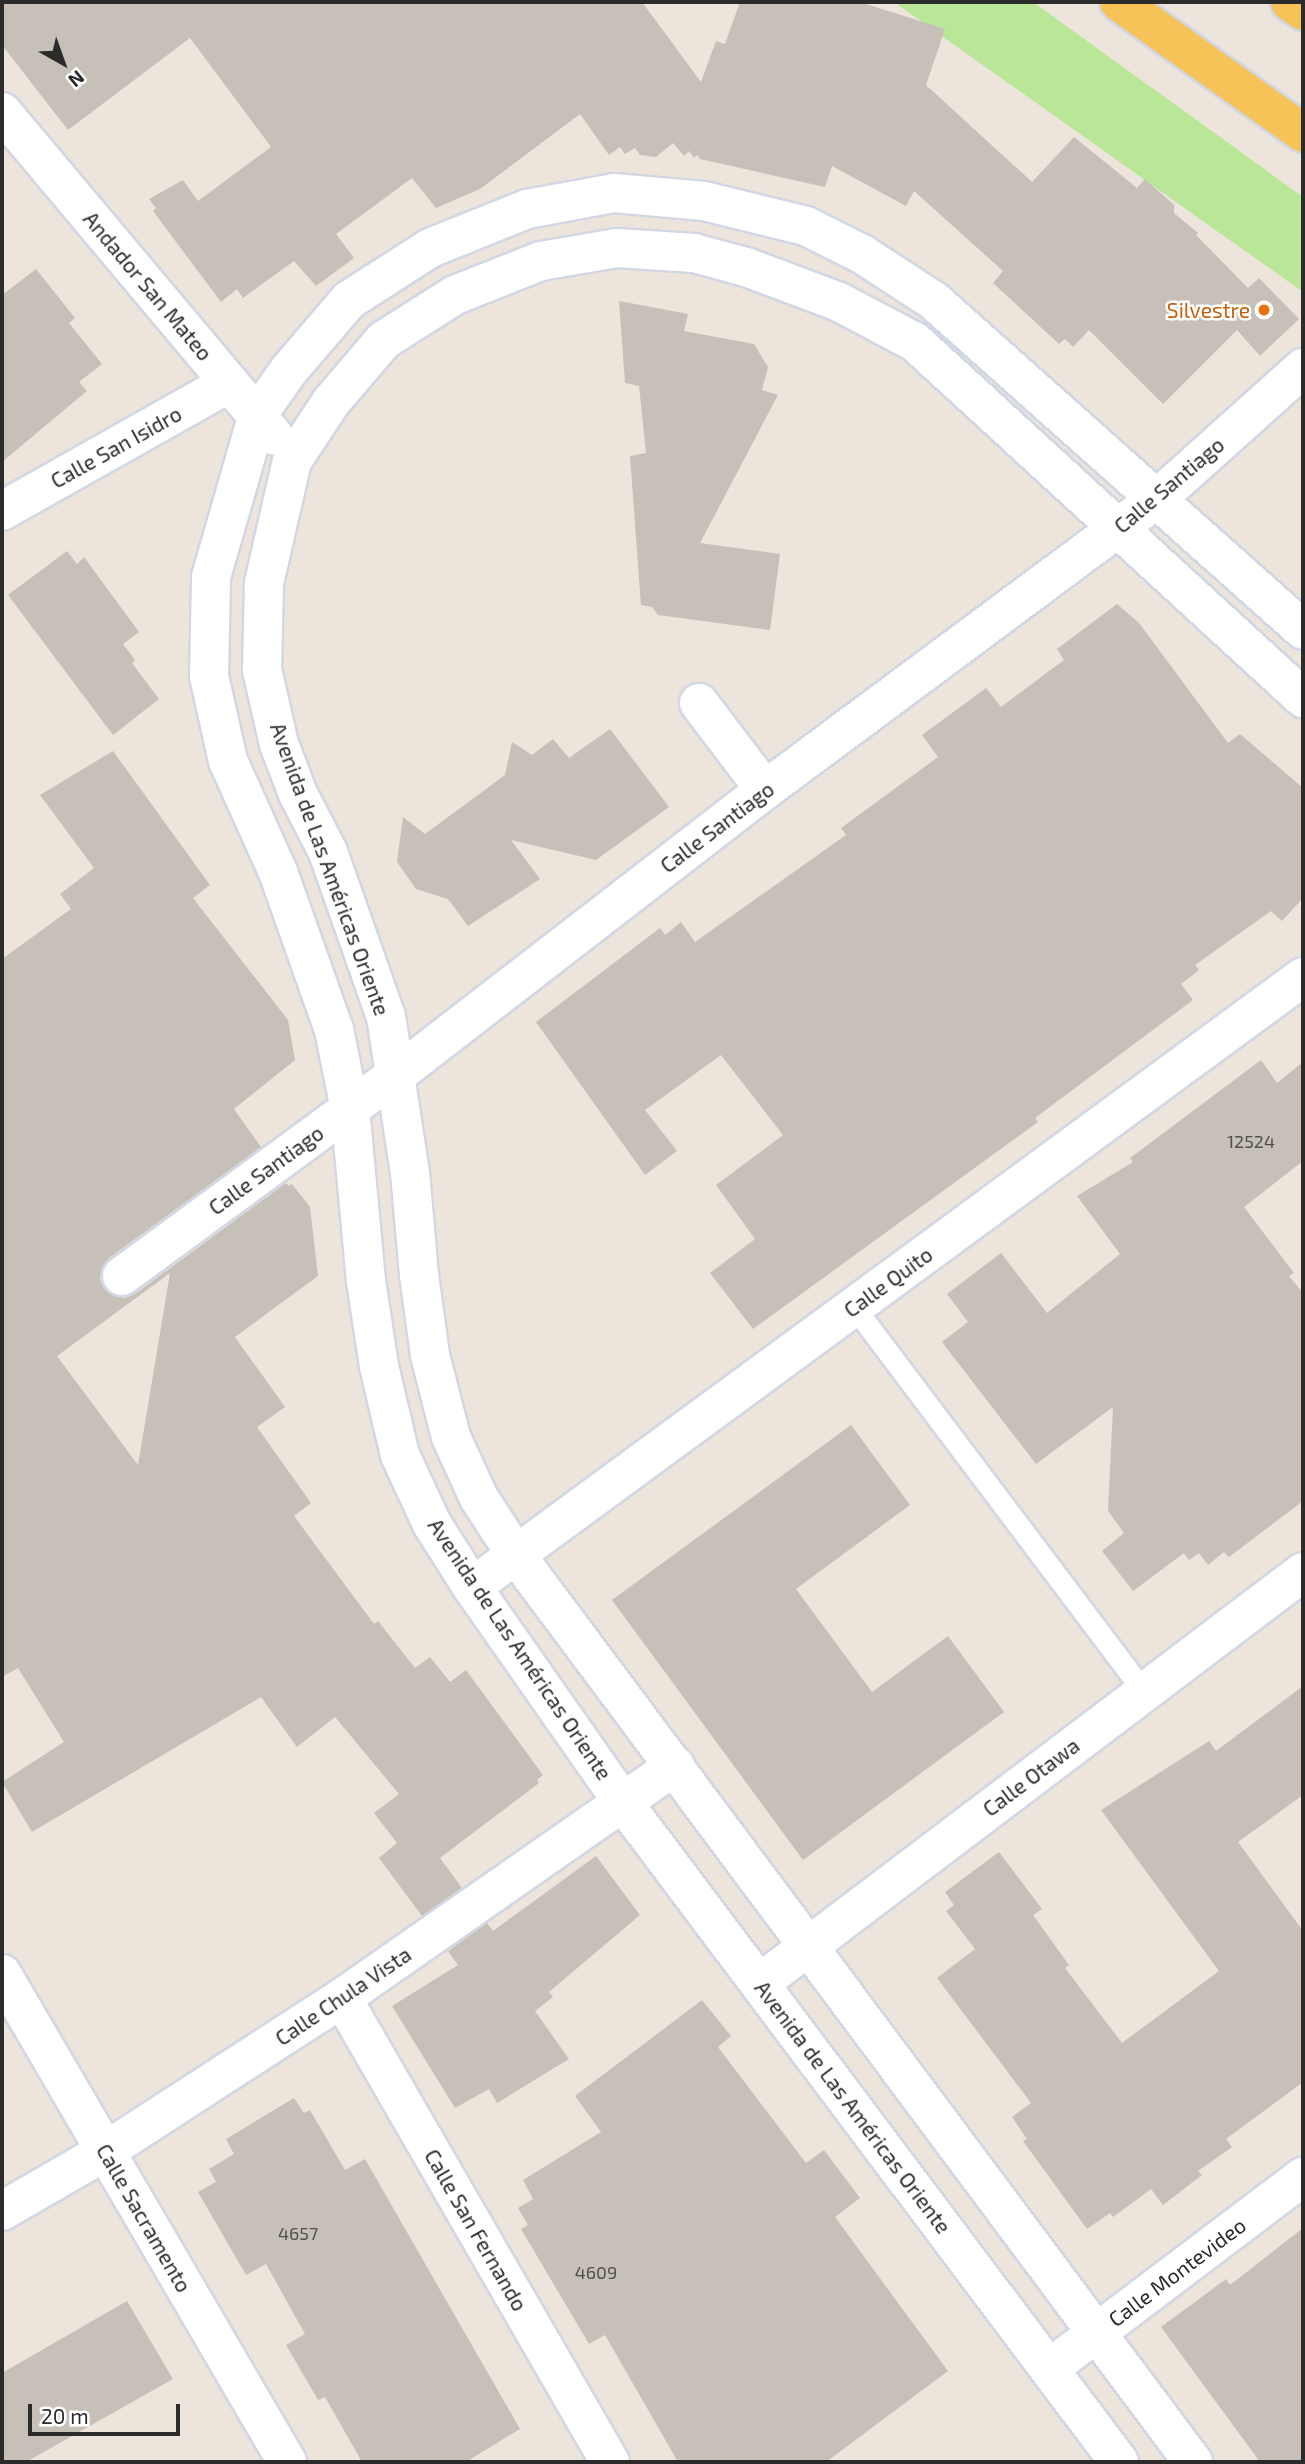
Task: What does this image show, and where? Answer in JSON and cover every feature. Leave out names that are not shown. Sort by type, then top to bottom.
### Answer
[{"type":"main road","points":[[1119,2],[1303,133]]},
{"type":"main road","points":[[1290,2],[1303,11]]},
{"type":"street","name":"Andador San Mateo","points":[[2,113],[258,414],[292,461]]},
{"type":"street","name":"Avenida de Las Américas Oriente","points":[[1119,2462],[624,1804],[472,1587],[432,1524],[401,1455],[379,1366],[366,1281],[350,1109],[334,1030],[278,872],[228,761],[209,676],[211,577],[258,414],[289,370],[349,300],[430,248],[527,209],[614,193],[704,201],[806,226],[862,254],[934,301],[1303,630]]},
{"type":"street","points":[[694,253],[704,201]]},
{"type":"street","points":[[292,461],[331,402],[384,340],[455,295],[553,258],[617,247],[694,253],[746,267],[839,302],[915,342],[1303,698]]},
{"type":"street","name":"Calle Santiago","points":[[122,1276],[396,1075],[765,790],[1158,498],[1303,368]]},
{"type":"street","name":"Calle San Isidro","points":[[2,511],[229,383]]},
{"type":"street","name":"Avenida de Las Américas Oriente","points":[[292,461],[264,583],[262,670],[279,744],[298,794],[327,852],[386,1017],[410,1173],[419,1275],[434,1369],[451,1437],[479,1498],[516,1555],[1193,2462]]},
{"type":"street","points":[[699,703],[765,790]]},
{"type":"street","points":[[253,815],[298,794]]},
{"type":"street","name":"Calle Quito","points":[[472,1587],[1303,977]]},
{"type":"street","name":"Calle Otawa","points":[[760,1983],[1303,1572]]},
{"type":"street","name":"Calle Chula Vista","points":[[2,2211],[104,2152],[342,1998],[675,1766]]},
{"type":"street","name":"Calle Sacramento","points":[[2,1974],[287,2462]]},
{"type":"street","name":"Calle San Fernando","points":[[342,1998],[610,2462]]},
{"type":"street","name":"Calle Montevideo","points":[[1050,2368],[1303,2177]]},
{"type":"lane","points":[[854,1307],[1144,1692]]},
{"type":"green space","points":[[894,2],[1033,2],[1303,197],[1303,292]]},
{"type":"building","points":[[2,2],[642,2],[701,82],[716,41],[725,44],[740,2],[860,2],[945,29],[926,85],[1032,182],[1074,137],[1137,188],[1145,179],[1174,205],[1174,213],[1198,233],[1196,235],[1248,288],[1259,278],[1299,319],[1260,356],[1237,330],[1163,404],[1089,330],[1073,347],[1065,339],[1059,344],[993,283],[1003,271],[914,191],[906,206],[832,166],[825,187],[700,159],[697,155],[694,158],[689,151],[684,156],[673,143],[656,157],[640,155],[635,148],[625,154],[620,147],[609,155],[580,114],[480,189],[436,208],[412,178],[336,234],[354,258],[316,286],[294,261],[243,298],[237,289],[221,302],[153,211],[156,208],[149,199],[183,180],[198,201],[271,147],[190,38],[68,130],[2,45]]},
{"type":"building","points":[[36,269],[75,318],[69,323],[102,364],[79,382],[87,391],[2,462],[2,295]]},
{"type":"building","points":[[619,301],[688,314],[684,331],[754,344],[768,367],[762,390],[778,395],[700,543],[780,554],[770,630],[658,615],[652,607],[641,605],[630,456],[646,453],[639,386],[625,383]]},
{"type":"building","points":[[67,551],[77,564],[84,557],[139,632],[123,644],[135,660],[132,663],[159,699],[113,735],[8,595]]},
{"type":"building","points":[[1117,604],[1139,623],[1228,743],[1240,734],[1303,788],[1303,898],[1282,921],[1271,911],[1195,965],[1199,970],[1181,984],[1193,1000],[1035,1118],[1038,1122],[753,1329],[710,1273],[755,1239],[716,1185],[783,1135],[721,1055],[645,1110],[677,1151],[645,1175],[536,1022],[660,928],[665,935],[681,922],[695,942],[846,835],[841,828],[938,757],[922,735],[986,688],[1001,707],[1064,660],[1057,649]]},
{"type":"building","points":[[610,729],[669,807],[596,860],[511,840],[540,879],[468,926],[448,899],[416,889],[397,862],[403,817],[425,834],[505,775],[512,742],[532,755],[553,739],[569,758]]},
{"type":"building","points":[[113,751],[210,885],[193,898],[288,1020],[295,1060],[234,1109],[261,1147],[109,1258],[102,1268],[100,1279],[104,1288],[114,1296],[125,1298],[135,1294],[286,1183],[289,1186],[292,1184],[310,1207],[318,1276],[235,1337],[285,1407],[257,1427],[311,1503],[294,1516],[374,1624],[378,1621],[415,1668],[430,1657],[450,1682],[466,1670],[543,1775],[537,1780],[539,1783],[440,1858],[462,1888],[422,1916],[379,1858],[397,1843],[374,1813],[399,1794],[335,1717],[297,1747],[261,1697],[32,1832],[2,1782],[64,1742],[18,1668],[2,1677],[2,959],[71,909],[60,894],[94,868],[40,795]],"holes":[[[170,1273],[138,1465],[57,1356]]]},
{"type":"building","points":[[1261,1060],[1277,1083],[1303,1062],[1303,1161],[1244,1207],[1294,1273],[1289,1276],[1303,1293],[1303,1501],[1229,1557],[1224,1552],[1208,1565],[1199,1553],[1189,1560],[1184,1553],[1133,1591],[1102,1551],[1124,1533],[1108,1511],[1113,1407],[1036,1464],[942,1342],[968,1322],[947,1294],[1001,1253],[1047,1313],[1120,1254],[1077,1196],[1133,1162],[1130,1158]]},
{"type":"building","points":[[851,1425],[910,1505],[796,1589],[872,1692],[948,1636],[1004,1712],[803,1860],[612,1600]]},
{"type":"building","points":[[1303,1686],[1303,1795],[1238,1842],[1303,1931],[1303,2082],[1226,2139],[1232,2147],[1198,2171],[1202,2175],[1163,2205],[1151,2189],[1113,2217],[1110,2213],[1087,2229],[1023,2141],[1027,2139],[1012,2117],[1031,2103],[937,1978],[975,1949],[946,1911],[954,1905],[945,1892],[999,1852],[1042,1909],[1033,1915],[1069,1965],[1065,1968],[1122,2043],[1219,1971],[1101,1810],[1209,1741],[1216,1751]]},
{"type":"building","points":[[596,1856],[640,1915],[549,1992],[553,1997],[535,2011],[569,2059],[497,2103],[489,2089],[455,2108],[392,2006],[458,1965],[448,1951],[487,1923],[493,1931]]},
{"type":"building","points":[[702,2000],[731,2036],[718,2047],[806,2163],[824,2150],[860,2198],[835,2217],[948,2371],[826,2462],[678,2462],[605,2335],[589,2344],[521,2229],[528,2225],[518,2208],[533,2199],[523,2180],[601,2132],[575,2096]]},
{"type":"building","points":[[294,2098],[304,2113],[310,2110],[345,2170],[365,2159],[520,2429],[466,2462],[362,2462],[325,2397],[318,2400],[286,2345],[305,2334],[266,2264],[246,2275],[198,2192],[216,2182],[209,2169],[234,2154],[226,2139]]},
{"type":"building","points":[[1303,2228],[1303,2462],[1260,2462],[1161,2327],[1226,2279],[1230,2285]]},
{"type":"building","points":[[127,2301],[173,2379],[26,2462],[2,2462],[2,2373]]},
{"type":"place","name":"Silvestre","points":[[1264,310]]}]
